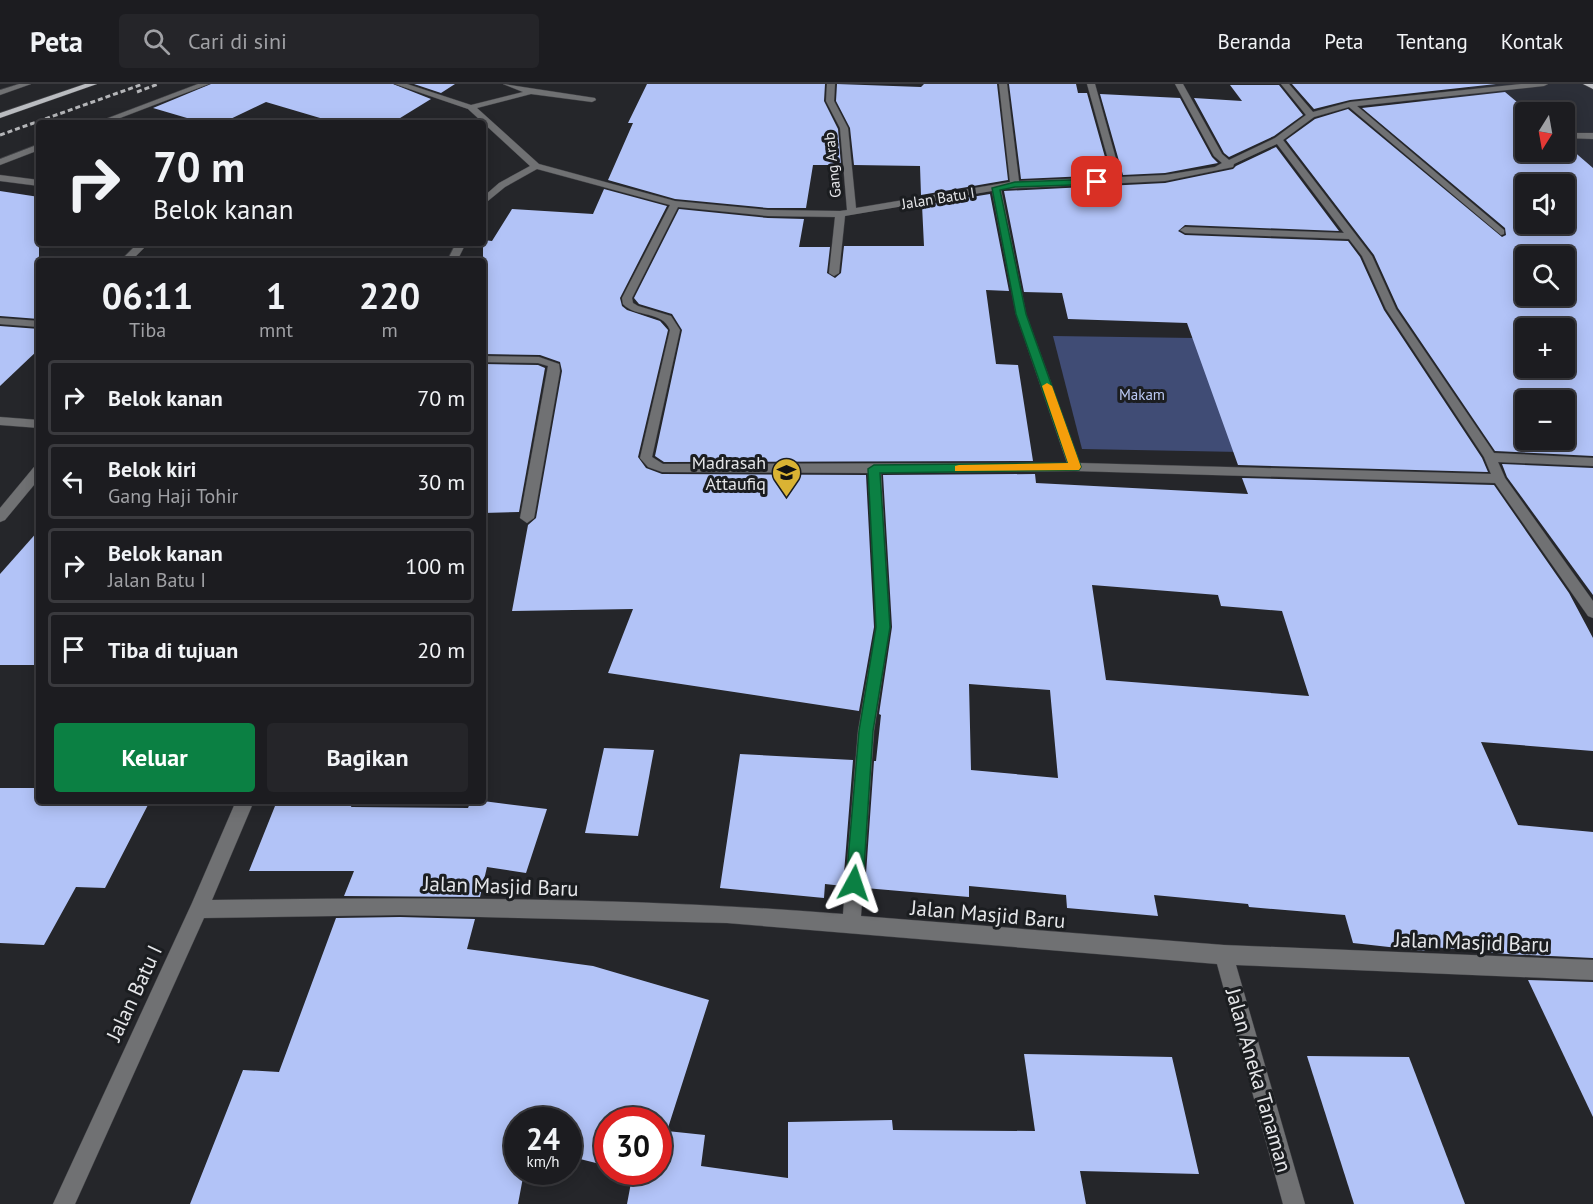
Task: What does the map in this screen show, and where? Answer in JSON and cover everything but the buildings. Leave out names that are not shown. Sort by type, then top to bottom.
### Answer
[{"type":"main road","points":[[0,108],[70,84]]},
{"type":"main road","points":[[0,116],[93,84]]},
{"type":"main road","points":[[1587,84],[1593,87]]},
{"type":"street","points":[[0,93],[27,84]]},
{"type":"street","points":[[107,120],[205,84]]},
{"type":"street","name":"Jalan Batu I","points":[[399,84],[471,106],[536,166],[675,204],[768,213],[840,214],[1015,184],[1165,178],[1230,165],[1278,140],[1311,115],[1350,104],[1544,84]]},
{"type":"street","points":[[507,84],[531,92],[592,100]]},
{"type":"street","name":"Gang Arab","points":[[831,84],[830,100],[844,128],[852,212]]},
{"type":"street","points":[[1003,84],[1015,184]]},
{"type":"street","points":[[1091,84],[1118,181]]},
{"type":"street","points":[[1179,84],[1218,156],[1230,165]]},
{"type":"street","points":[[1285,84],[1311,115]]},
{"type":"street","points":[[471,106],[531,92]]},
{"type":"street","points":[[1350,104],[1501,232]]},
{"type":"street","points":[[1575,136],[1593,136]]},
{"type":"street","points":[[1278,140],[1367,256],[1391,309],[1490,457],[1499,479],[1593,612]]},
{"type":"street","points":[[0,162],[36,148]]},
{"type":"street","points":[[486,199],[502,185],[536,166]]},
{"type":"street","points":[[0,178],[36,183]]},
{"type":"street","points":[[996,188],[1021,314],[1075,467]]},
{"type":"street","points":[[675,204],[627,298],[628,304],[633,309],[667,316],[674,321],[675,330],[646,458],[652,464],[662,468],[1075,467],[1499,479]]},
{"type":"street","points":[[834,273],[840,214]]},
{"type":"street","points":[[1185,230],[1353,236]]},
{"type":"street","points":[[128,258],[141,246]]},
{"type":"street","points":[[0,321],[36,324]]},
{"type":"street","points":[[486,359],[539,360],[553,364],[554,371],[527,518]]},
{"type":"street","points":[[0,421],[36,423]]},
{"type":"street","points":[[1490,457],[1593,462]]},
{"type":"street","points":[[851,925],[866,731],[883,627],[874,469]]},
{"type":"street","points":[[0,517],[36,474]]},
{"type":"street","name":"Jalan Batu I","points":[[64,1204],[199,909],[244,804]]},
{"type":"street","name":"Jalan Masjid Baru","points":[[199,909],[400,906],[727,914],[1224,955],[1593,969]]},
{"type":"street","name":"Jalan Aneka Tanaman","points":[[1224,955],[1294,1204]]},
{"type":"shaded area","points":[[1465,84],[1593,84],[1593,281],[1575,258],[1575,246],[1566,246],[1557,234],[1575,234],[1575,174],[1515,176],[1439,118],[1419,99],[1477,94]]},
{"type":"green space","name":"Makam","points":[[1053,336],[1194,338],[1241,452],[1082,449]]},
{"type":"railway","points":[[42,120],[143,84]]},
{"type":"railway","points":[[137,92],[158,84]]},
{"type":"railway","points":[[0,135],[36,122]]},
{"type":"slow traffic","points":[[959,468],[1075,467],[1047,386]]},
{"type":"place","name":"Madrasah Attaufiq","points":[[787,498]]},
{"type":"route","points":[[854,883],[866,731],[883,627],[874,469],[1075,467],[1021,314],[996,188],[1015,184],[1097,182]]}]
